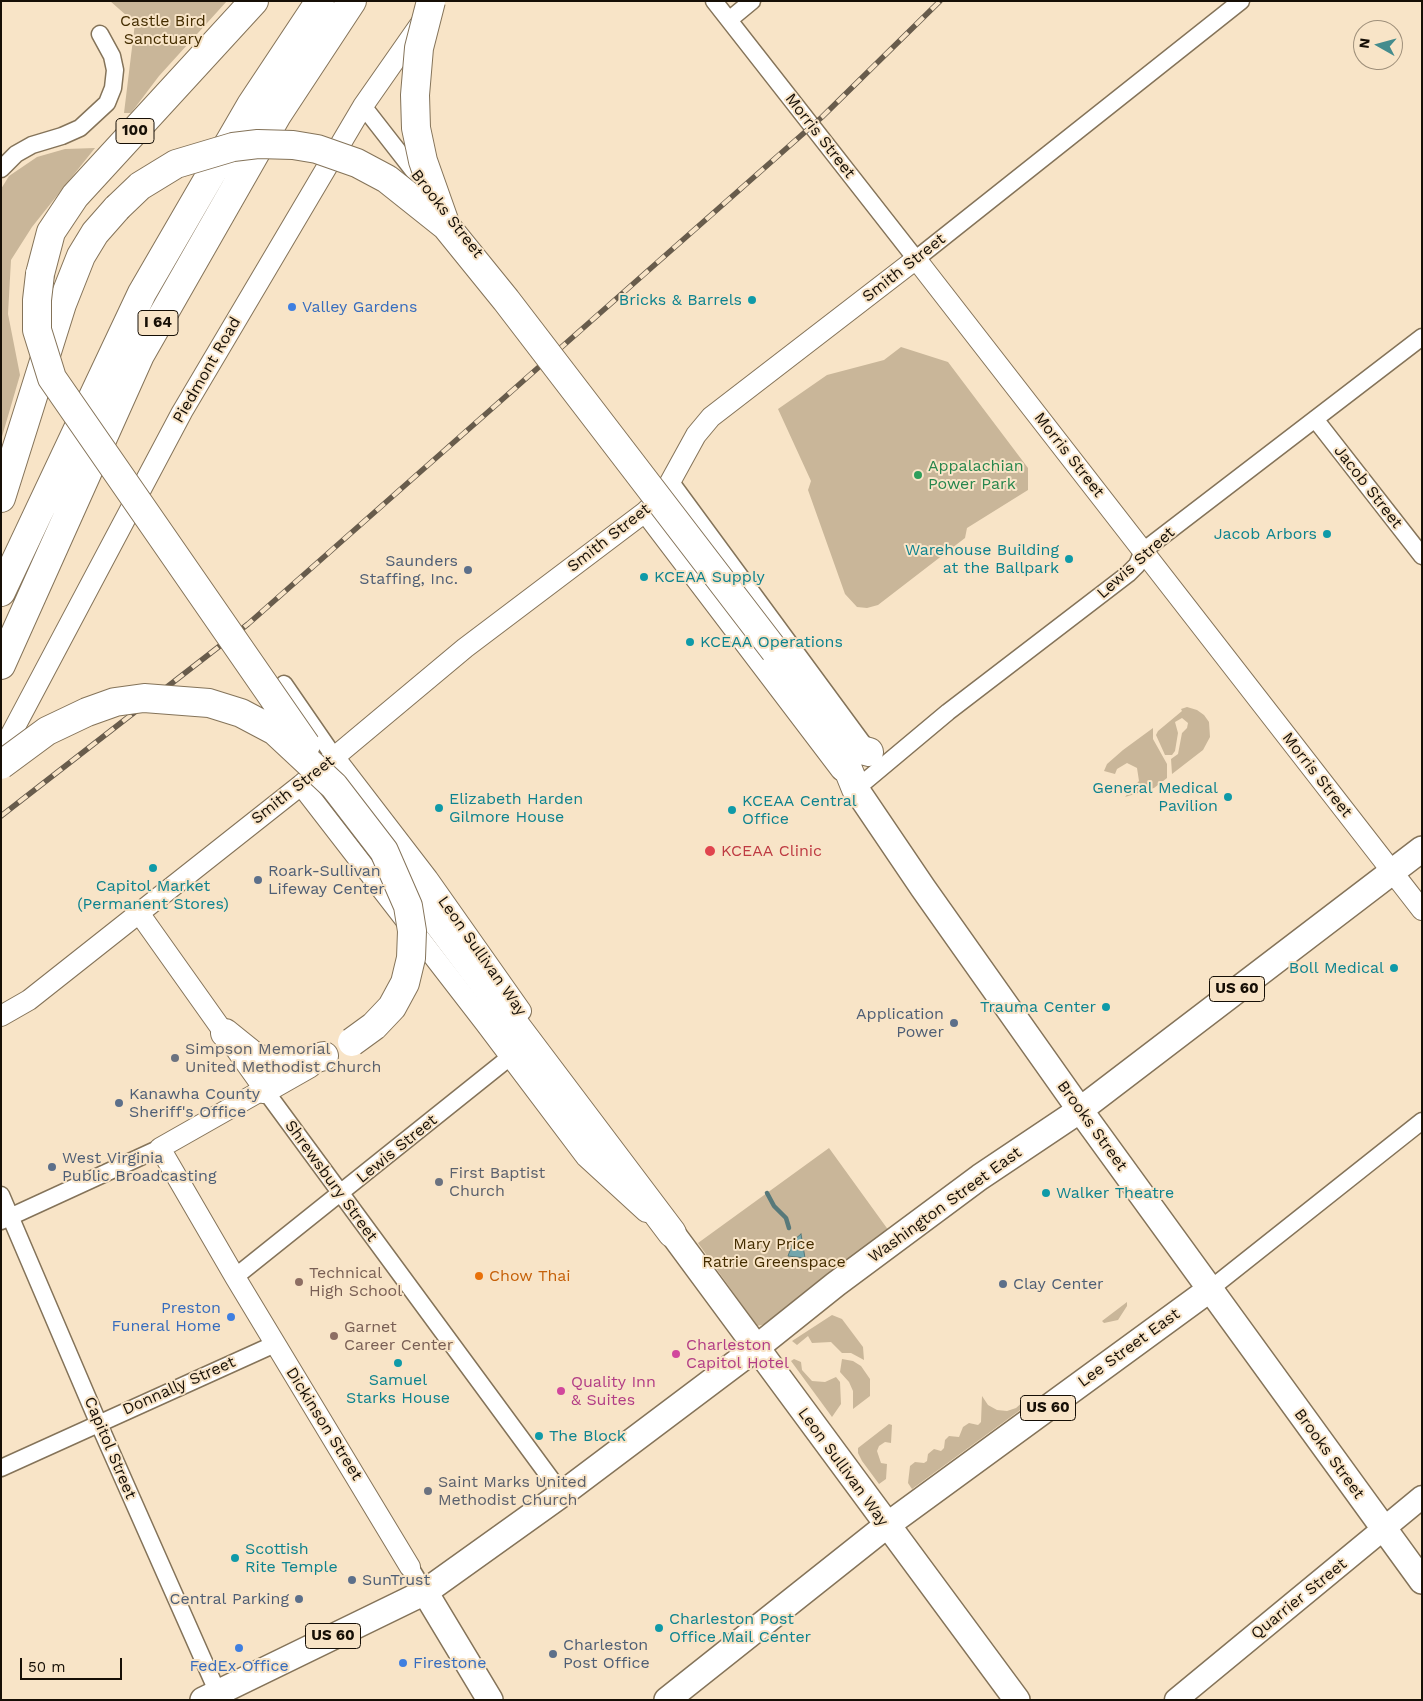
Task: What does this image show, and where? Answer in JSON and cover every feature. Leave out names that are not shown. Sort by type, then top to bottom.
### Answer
[{"type":"highway","name":"100","points":[[254,1],[75,196],[51,232],[40,274],[37,300],[37,330],[52,378],[334,786]]},
{"type":"highway","name":"I 64","points":[[1,592],[142,293],[251,105],[320,1]]},
{"type":"highway","name":"I 64","points":[[1,665],[140,355],[277,115],[352,1]]},
{"type":"highway","points":[[431,1],[419,48],[415,95],[416,128],[423,161],[446,226]]},
{"type":"highway","points":[[1,498],[62,304],[78,264],[95,233],[116,208],[158,174],[205,154],[258,144],[293,145],[317,150],[365,167],[386,179],[446,226],[506,300],[775,651],[835,737],[856,789]]},
{"type":"highway","points":[[1,765],[47,731],[87,712],[115,702],[144,698],[174,698],[209,703],[241,713],[275,731],[334,786],[672,1234]]},
{"type":"highway","points":[[835,737],[854,748],[869,752]]},
{"type":"highway","points":[[264,1089],[352,1042],[374,1026],[392,1007],[405,983],[412,958],[412,931],[408,906],[384,851]]},
{"type":"highway","points":[[225,1032],[256,1058],[281,1064],[306,1061],[324,1056]]},
{"type":"main road","name":"Brooks Street","points":[[856,789],[923,888],[1080,1110],[1422,1581]]},
{"type":"main road","name":"Washington Street East","points":[[214,1697],[425,1592],[562,1494],[756,1348],[836,1284],[980,1177],[1080,1110],[1422,849]]},
{"type":"main road","name":"Leon Sullivan Way","points":[[672,1234],[1016,1700]]},
{"type":"main road","name":"Lee Street East","points":[[667,1700],[886,1526],[1209,1290]]},
{"type":"main road","name":"Quarrier Street","points":[[1176,1700],[1422,1497]]},
{"type":"main road","name":"Dickinson Street","points":[[425,1592],[490,1700]]},
{"type":"street","name":"Piedmont Road","points":[[1,753],[182,412],[363,106],[437,1]]},
{"type":"street","name":"Morris Street","points":[[714,1],[1422,910]]},
{"type":"street","points":[[729,20],[752,1]]},
{"type":"street","name":"Smith Street","points":[[1,1016],[29,1000],[335,758],[465,648],[645,512],[663,495],[696,436],[711,416],[916,259],[1241,1]]},
{"type":"street","points":[[1,169],[16,154],[32,145],[62,136],[80,128],[107,103],[113,88],[115,70],[112,56],[100,34]]},
{"type":"street","name":"Brooks Street","points":[[363,106],[531,321]]},
{"type":"street","name":"Lewis Street","points":[[856,789],[948,712],[1128,574],[1137,565],[1144,551],[1422,337]]},
{"type":"street","name":"Jacob Street","points":[[1315,419],[1422,556]]},
{"type":"street","points":[[670,481],[869,752],[898,753]]},
{"type":"street","points":[[645,512],[856,789]]},
{"type":"street","name":"Leon Sullivan Way","points":[[284,684],[335,758],[428,879],[635,1168],[672,1234]]},
{"type":"street","name":"Leon Sullivan Way","points":[[301,784],[586,1157],[642,1210],[672,1234]]},
{"type":"street","name":"Shrewsbury Street","points":[[139,913],[264,1089],[562,1494]]},
{"type":"street","name":"Lewis Street","points":[[235,1277],[510,1057]]},
{"type":"street","points":[[6,1219],[160,1148],[264,1089]]},
{"type":"street","name":"Lee Street East","points":[[1209,1290],[1422,1121]]},
{"type":"street","name":"Dickinson Street","points":[[160,1148],[235,1277],[425,1592]]},
{"type":"street","name":"Capitol Street","points":[[1,1195],[6,1219],[98,1422],[214,1697]]},
{"type":"street","name":"Donnally Street","points":[[1,1468],[98,1422],[275,1344]]},
{"type":"green space","name":"Castle Bird Sanctuary","points":[[110,1],[227,1],[159,76],[131,113],[124,113],[135,23]]},
{"type":"green space","points":[[95,148],[32,227],[11,260],[8,314],[20,375],[1,440],[1,189],[9,176],[37,157],[65,149]]},
{"type":"green space","name":"Appalachian Power Park","points":[[901,347],[948,362],[1028,468],[1028,490],[967,528],[965,538],[878,605],[867,608],[857,607],[845,594],[808,490],[811,481],[778,409],[827,375],[884,360]]},
{"type":"green space","points":[[1187,707],[1197,710],[1204,715],[1209,722],[1210,737],[1203,750],[1172,774],[1171,759],[1178,754],[1182,733],[1187,728],[1188,723],[1182,718],[1175,722],[1178,733],[1175,751],[1172,755],[1165,755],[1156,735],[1158,731],[1182,711],[1181,709]]},
{"type":"green space","points":[[1153,728],[1153,739],[1167,764],[1167,778],[1154,788],[1125,797],[1139,781],[1137,768],[1127,763],[1117,769],[1115,774],[1104,771],[1107,764]]},
{"type":"green space","name":"Mary Price Ratrie Greenspace","points":[[829,1148],[889,1231],[766,1324],[757,1326],[698,1243]]},
{"type":"green space","points":[[1127,1302],[1127,1306],[1118,1320],[1104,1323],[1102,1321]]},
{"type":"green space","points":[[832,1315],[842,1319],[863,1347],[864,1360],[851,1353],[842,1353],[831,1342],[812,1343],[808,1336],[797,1345],[792,1341]]},
{"type":"green space","points":[[794,1359],[801,1362],[802,1370],[812,1381],[825,1382],[836,1377],[840,1382],[841,1404],[832,1417],[791,1361]]},
{"type":"green space","points":[[842,1359],[853,1361],[861,1366],[870,1379],[870,1396],[853,1409],[853,1391],[849,1382],[840,1372]]},
{"type":"green space","points":[[982,1396],[988,1405],[997,1410],[1007,1411],[1016,1408],[1024,1401],[1027,1405],[912,1489],[908,1483],[910,1466],[915,1462],[924,1463],[927,1461],[928,1454],[934,1449],[941,1451],[944,1448],[945,1440],[949,1436],[959,1437],[963,1427],[969,1423],[978,1425],[981,1422]]},
{"type":"green space","points":[[889,1424],[892,1425],[891,1443],[885,1442],[879,1446],[877,1451],[881,1463],[887,1464],[886,1479],[879,1484],[862,1461],[858,1448]]},
{"type":"water","points":[[801,1234],[805,1258],[788,1256],[794,1240]]},
{"type":"waterway","points":[[767,1193],[774,1206],[786,1218],[789,1228]]},
{"type":"railway","points":[[1,816],[248,624],[822,117],[940,1]]},
{"type":"place","name":"Bricks & Barrels","points":[[752,300]]},
{"type":"place","name":"Valley Gardens","points":[[292,307]]},
{"type":"place","name":"Appalachian Power Park","points":[[918,475]]},
{"type":"place","name":"Jacob Arbors","points":[[1327,534]]},
{"type":"place","name":"Warehouse Building at the Ballpark","points":[[1069,559]]},
{"type":"place","name":"Saunders Staffing, Inc.","points":[[468,570]]},
{"type":"place","name":"KCEAA Supply","points":[[644,577]]},
{"type":"place","name":"KCEAA Operations","points":[[690,642]]},
{"type":"place","name":"General Medical Pavilion","points":[[1228,797]]},
{"type":"place","name":"Elizabeth Harden Gilmore House","points":[[439,808]]},
{"type":"place","name":"KCEAA Central Office","points":[[732,810]]},
{"type":"place","name":"KCEAA Clinic","points":[[710,851]]},
{"type":"place","name":"Capitol Market (Permanent Stores)","points":[[153,868]]},
{"type":"place","name":"Roark-Sullivan Lifeway Center","points":[[258,880]]},
{"type":"place","name":"Boll Medical","points":[[1394,968]]},
{"type":"place","name":"Trauma Center","points":[[1106,1007]]},
{"type":"place","name":"Application Power","points":[[954,1023]]},
{"type":"place","name":"Simpson Memorial United Methodist Church","points":[[175,1058]]},
{"type":"place","name":"Kanawha County Sheriff's Office","points":[[119,1103]]},
{"type":"place","name":"West Virginia Public Broadcasting","points":[[52,1167]]},
{"type":"place","name":"First Baptist Church","points":[[439,1182]]},
{"type":"place","name":"Walker Theatre","points":[[1046,1193]]},
{"type":"place","name":"Chow Thai","points":[[479,1276]]},
{"type":"place","name":"Technical High School","points":[[299,1282]]},
{"type":"place","name":"Clay Center","points":[[1003,1284]]},
{"type":"place","name":"Preston Funeral Home","points":[[231,1317]]},
{"type":"place","name":"Garnet Career Center","points":[[334,1336]]},
{"type":"place","name":"Charleston Capitol Hotel","points":[[676,1354]]},
{"type":"place","name":"Samuel Starks House","points":[[398,1363]]},
{"type":"place","name":"Quality Inn & Suites","points":[[561,1391]]},
{"type":"place","name":"The Block","points":[[539,1436]]},
{"type":"place","name":"Saint Marks United Methodist Church","points":[[428,1491]]},
{"type":"place","name":"Scottish Rite Temple","points":[[235,1558]]},
{"type":"place","name":"SunTrust","points":[[352,1580]]},
{"type":"place","name":"Central Parking","points":[[299,1599]]},
{"type":"place","name":"Charleston Post Office Mail Center","points":[[659,1628]]},
{"type":"place","name":"FedEx Office","points":[[239,1648]]},
{"type":"place","name":"Charleston Post Office","points":[[553,1654]]},
{"type":"place","name":"Firestone","points":[[403,1663]]}]
